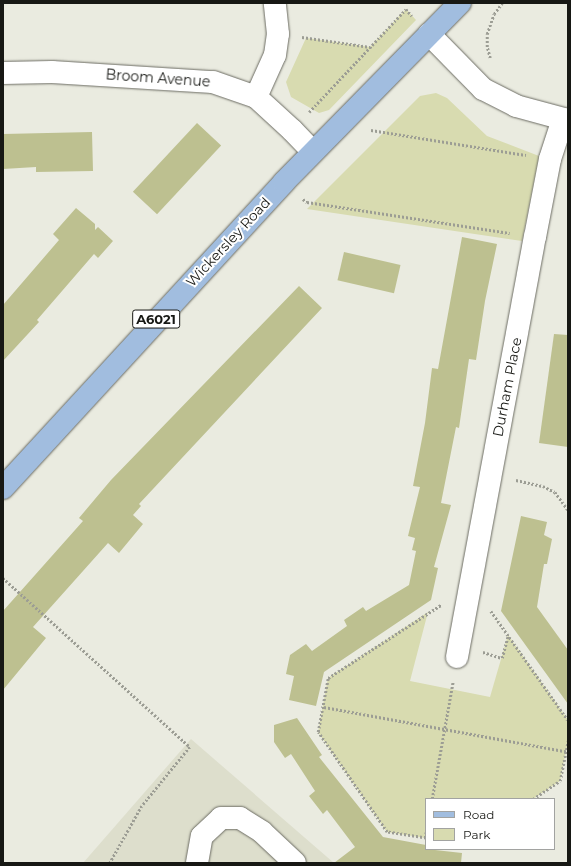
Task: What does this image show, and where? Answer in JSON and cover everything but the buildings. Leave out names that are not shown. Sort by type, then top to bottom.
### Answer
[{"type":"main road","name":"Wickersley Road","points":[[3,488],[312,152],[460,3]]},
{"type":"street","points":[[256,97],[275,55],[278,34],[275,3]]},
{"type":"street","points":[[429,34],[484,89],[516,106],[566,119]]},
{"type":"street","name":"Broom Avenue","points":[[3,73],[52,72],[178,78],[213,82],[256,97],[292,130],[312,152]]},
{"type":"street","name":"Durham Place","points":[[458,651],[550,159],[566,119]]},
{"type":"street","points":[[198,863],[202,836],[221,818],[240,818],[262,832],[295,863]]},
{"type":"path","points":[[491,61],[487,47],[487,34],[494,14],[502,3]]},
{"type":"path","points":[[292,130],[406,9],[429,34]]},
{"type":"path","points":[[278,34],[370,46]]},
{"type":"path","points":[[340,124],[550,159]]},
{"type":"path","points":[[284,182],[307,202],[535,237]]},
{"type":"path","points":[[512,487],[513,479],[543,486],[555,492],[568,510]]},
{"type":"path","points":[[3,578],[190,747],[142,806],[110,863]]},
{"type":"path","points":[[425,838],[387,832],[318,732],[324,707],[328,678],[442,604],[469,589]]},
{"type":"path","points":[[486,604],[568,720]]},
{"type":"path","points":[[432,798],[458,651],[502,658],[508,635]]},
{"type":"path","points":[[324,707],[444,731],[567,752]]},
{"type":"path","points":[[534,798],[560,781],[568,741]]},
{"type":"shaded area","points":[[191,739],[334,863],[83,863]]},
{"type":"green space","points":[[406,9],[416,20],[329,110],[319,113],[291,97],[286,82],[306,38],[370,47]]},
{"type":"green space","points":[[436,93],[447,98],[487,136],[539,156],[522,241],[307,209],[420,96]]},
{"type":"green space","points":[[428,612],[410,681],[490,697],[508,635],[568,720],[568,741],[560,781],[534,798],[425,798],[425,838],[387,832],[318,732],[328,678]]}]
